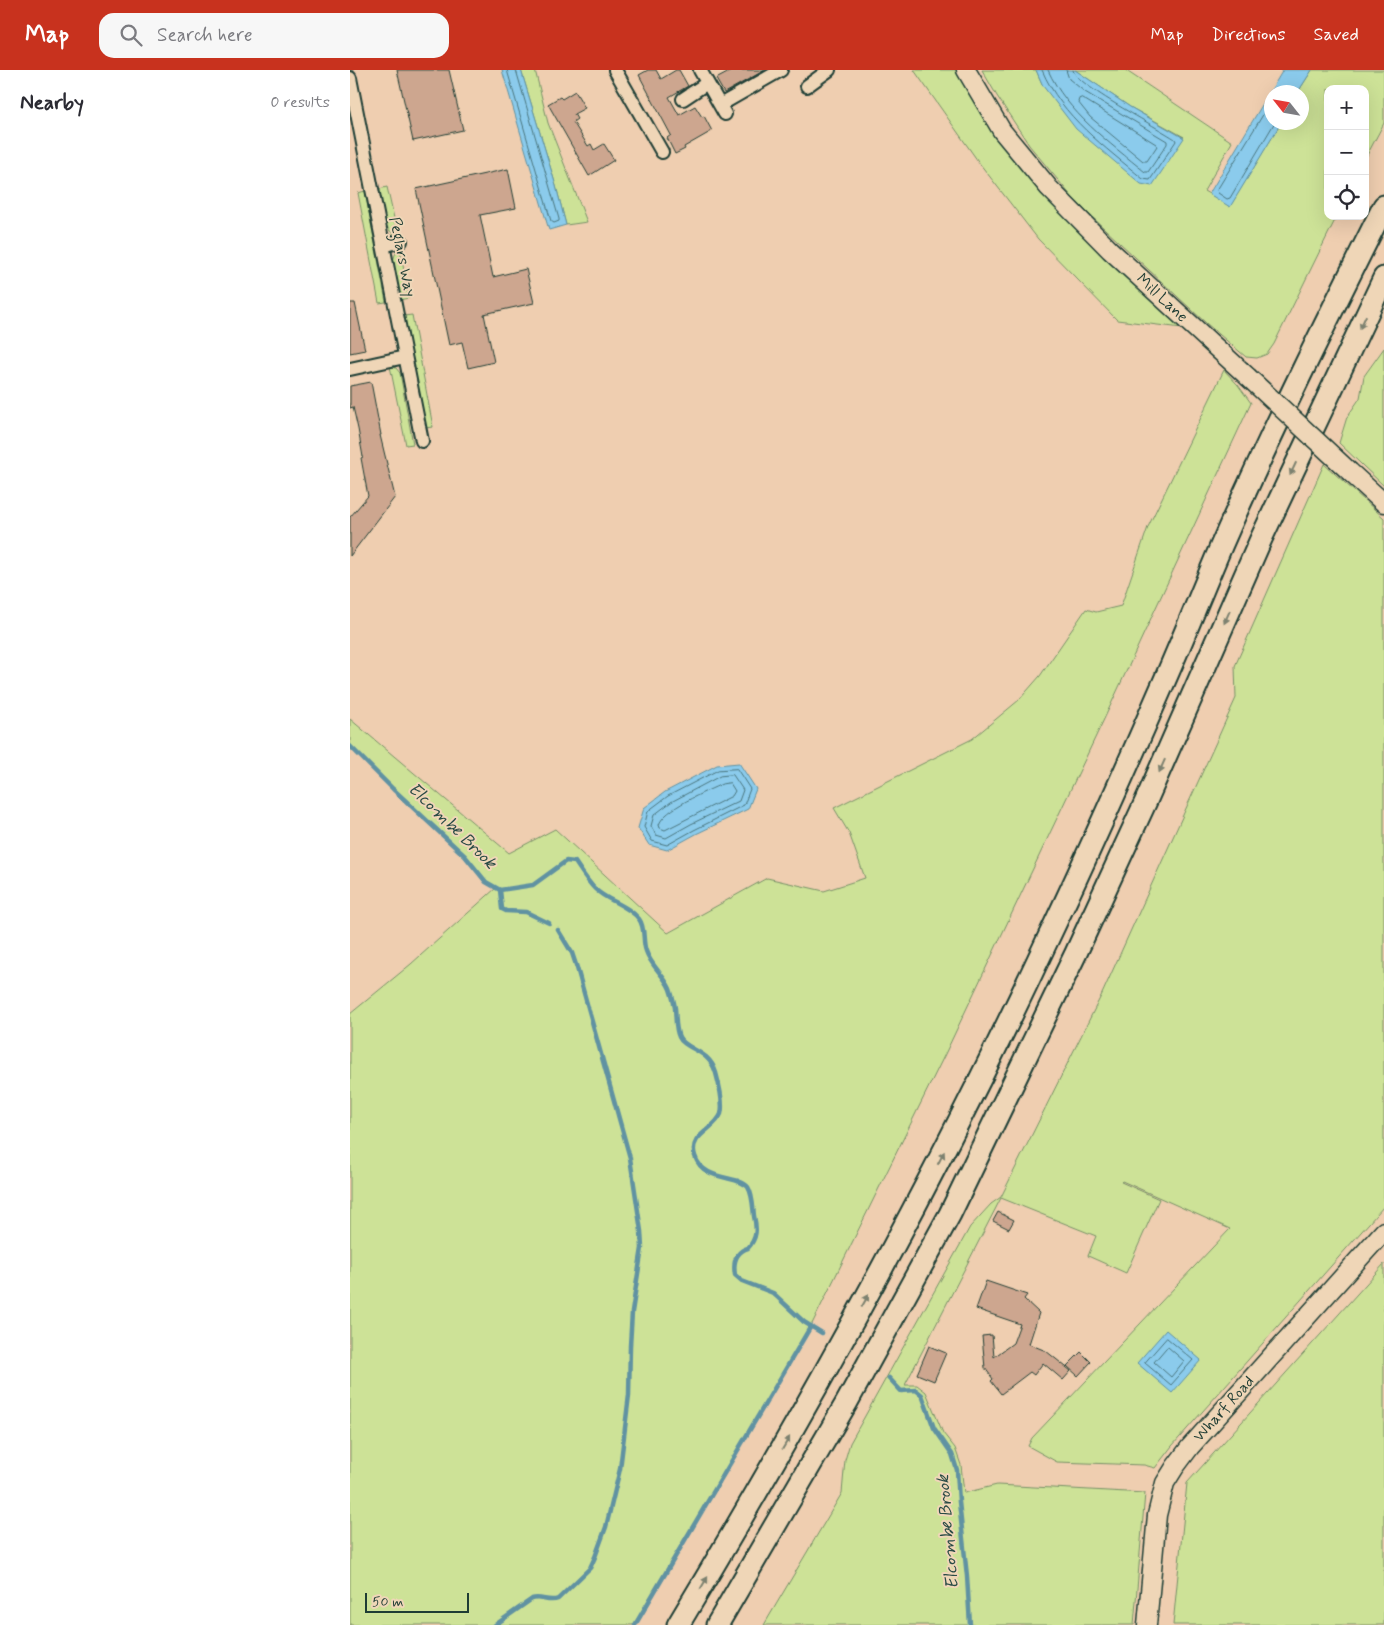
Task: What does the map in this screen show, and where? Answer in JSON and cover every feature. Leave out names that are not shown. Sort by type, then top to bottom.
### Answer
[{"type":"highway","points":[[678,1625],[750,1507],[820,1383],[921,1197],[987,1066],[1047,943],[1268,444],[1384,206]]},
{"type":"highway","points":[[716,1625],[847,1402],[950,1214],[1080,944],[1146,801],[1261,539],[1384,278]]},
{"type":"street","points":[[614,70],[662,152]]},
{"type":"street","points":[[700,70],[722,110],[781,70]]},
{"type":"street","points":[[807,86],[829,70]]},
{"type":"street","name":"Mill Lane","points":[[966,70],[1002,131],[1048,188],[1110,250],[1384,503]]},
{"type":"street","name":"Peglars Way","points":[[350,78],[356,144],[383,246],[422,441]]},
{"type":"street","points":[[683,99],[707,83]]},
{"type":"street","points":[[383,246],[401,242]]},
{"type":"street","points":[[350,369],[405,357]]},
{"type":"street","name":"Wharf Road","points":[[1147,1625],[1157,1515],[1166,1483],[1175,1466],[1197,1439],[1384,1232]]},
{"type":"green space","points":[[521,70],[535,70],[548,123],[587,222],[566,225]]},
{"type":"green space","points":[[914,70],[957,70],[965,86],[1022,170],[1064,214],[1182,328],[1117,320],[1038,239],[980,164]]},
{"type":"green space","points":[[982,70],[1036,70],[1043,86],[1184,137],[1130,107],[1075,70],[1125,70],[1232,142],[1204,191],[1230,206],[1277,130],[1309,130],[1309,85],[1302,85],[1312,70],[1384,70],[1384,123],[1369,151],[1369,85],[1324,85],[1324,220],[1335,220],[1274,344],[1267,354],[1257,358],[1246,357],[1207,324],[1072,197],[1029,145]]},
{"type":"green space","points":[[387,187],[398,236],[388,229],[383,216],[379,189]]},
{"type":"green space","points":[[365,191],[386,302],[379,303],[358,193]]},
{"type":"green space","points":[[400,249],[409,298],[399,300],[393,265],[396,253]]},
{"type":"green space","points":[[412,315],[433,427],[425,428],[404,316]]},
{"type":"green space","points":[[1384,348],[1384,486],[1339,443],[1347,417],[1360,398],[1364,376]]},
{"type":"green space","points":[[390,366],[396,368],[400,373],[413,444],[406,445]]},
{"type":"green space","points":[[1224,370],[1251,403],[1106,715],[946,1052],[811,1326],[635,1625],[350,1625],[350,1014],[411,964],[496,888],[486,882],[465,856],[350,746],[350,719],[509,853],[555,829],[668,933],[767,878],[824,891],[865,878],[849,833],[834,808],[972,739],[1019,700],[1040,676],[1086,609],[1096,612],[1121,606],[1148,527]]},
{"type":"green space","points":[[1324,464],[1384,518],[1384,1206],[1172,1446],[1155,1468],[1144,1465],[1057,1462],[1028,1446],[1032,1438],[1230,1229],[1122,1181],[1159,1199],[1126,1273],[1088,1256],[1096,1236],[1001,1198],[905,1385],[917,1385],[926,1392],[943,1433],[955,1448],[961,1465],[964,1493],[997,1485],[1145,1493],[1134,1625],[764,1625],[842,1493],[845,1460],[850,1443],[970,1227],[991,1204],[1001,1197],[1102,994],[1236,698],[1235,666]]},
{"type":"green space","points":[[1384,1264],[1384,1625],[1173,1625],[1187,1483]]},
{"type":"water","points":[[502,70],[521,70],[566,225],[549,230]]},
{"type":"water","points":[[1036,70],[1075,70],[1130,107],[1184,138],[1152,186],[1141,184],[1076,129],[1043,86]]},
{"type":"water","points":[[1283,70],[1312,70],[1302,85],[1274,85]]},
{"type":"water","points":[[1264,102],[1264,130],[1277,130],[1230,207],[1209,194]]},
{"type":"water","points":[[739,763],[756,789],[748,809],[667,850],[649,845],[638,828],[644,808],[665,792],[717,765]]},
{"type":"water","points":[[1166,1330],[1201,1360],[1172,1393],[1137,1363]]},
{"type":"building","points":[[397,70],[449,70],[463,130],[413,141]]},
{"type":"building","points":[[648,70],[656,70],[661,79],[679,70],[688,86],[669,97],[679,115],[695,106],[702,117],[704,116],[712,131],[675,154],[667,138],[671,135],[639,75]]},
{"type":"building","points":[[733,70],[765,70],[724,93],[716,79]]},
{"type":"building","points":[[575,91],[585,108],[574,114],[577,119],[573,122],[588,146],[591,144],[594,150],[604,144],[614,160],[589,176],[548,104],[560,97],[562,99]]},
{"type":"building","points":[[508,169],[516,208],[480,215],[493,277],[526,269],[534,303],[484,314],[494,362],[468,368],[462,342],[449,345],[416,189]]},
{"type":"building","points":[[350,303],[355,303],[365,350],[350,353]]},
{"type":"building","points":[[371,382],[380,435],[395,497],[350,556],[350,517],[368,496],[358,429],[353,407],[350,408],[350,386]]},
{"type":"building","points":[[998,1212],[1014,1220],[1009,1229],[993,1221]]},
{"type":"building","points":[[986,1281],[1027,1295],[1024,1299],[1039,1313],[1029,1344],[1046,1351],[1071,1371],[1063,1380],[1043,1363],[1034,1375],[1030,1372],[1001,1394],[991,1381],[993,1379],[985,1368],[982,1336],[992,1335],[994,1357],[1013,1343],[1020,1324],[976,1309]]},
{"type":"building","points":[[929,1346],[946,1353],[934,1381],[917,1374]]},
{"type":"building","points":[[1081,1352],[1091,1362],[1078,1376],[1067,1366]]},
{"type":"waterway","name":"Elcombe Brook","points":[[350,746],[465,856],[486,882],[500,890],[533,885],[566,861],[575,862],[595,889],[605,897],[629,910],[639,919],[648,956],[670,989],[675,1006],[676,1027],[679,1037],[686,1045],[703,1054],[713,1065],[716,1073],[722,1099],[721,1114],[718,1120],[695,1143],[695,1156],[705,1170],[743,1183],[748,1187],[751,1194],[756,1233],[748,1248],[740,1252],[736,1258],[734,1266],[735,1275],[742,1281],[773,1293],[804,1322],[822,1333]]},
{"type":"waterway","points":[[500,890],[502,909],[526,912],[549,923]]},
{"type":"waterway","points":[[495,1625],[532,1599],[558,1599],[590,1568],[606,1527],[620,1469],[629,1395],[632,1312],[642,1248],[630,1158],[577,968],[572,953],[558,930]]},
{"type":"waterway","points":[[635,1625],[811,1326]]},
{"type":"waterway","name":"Elcombe Brook","points":[[889,1378],[901,1391],[916,1390],[922,1395],[934,1428],[952,1454],[957,1470],[970,1625]]}]
